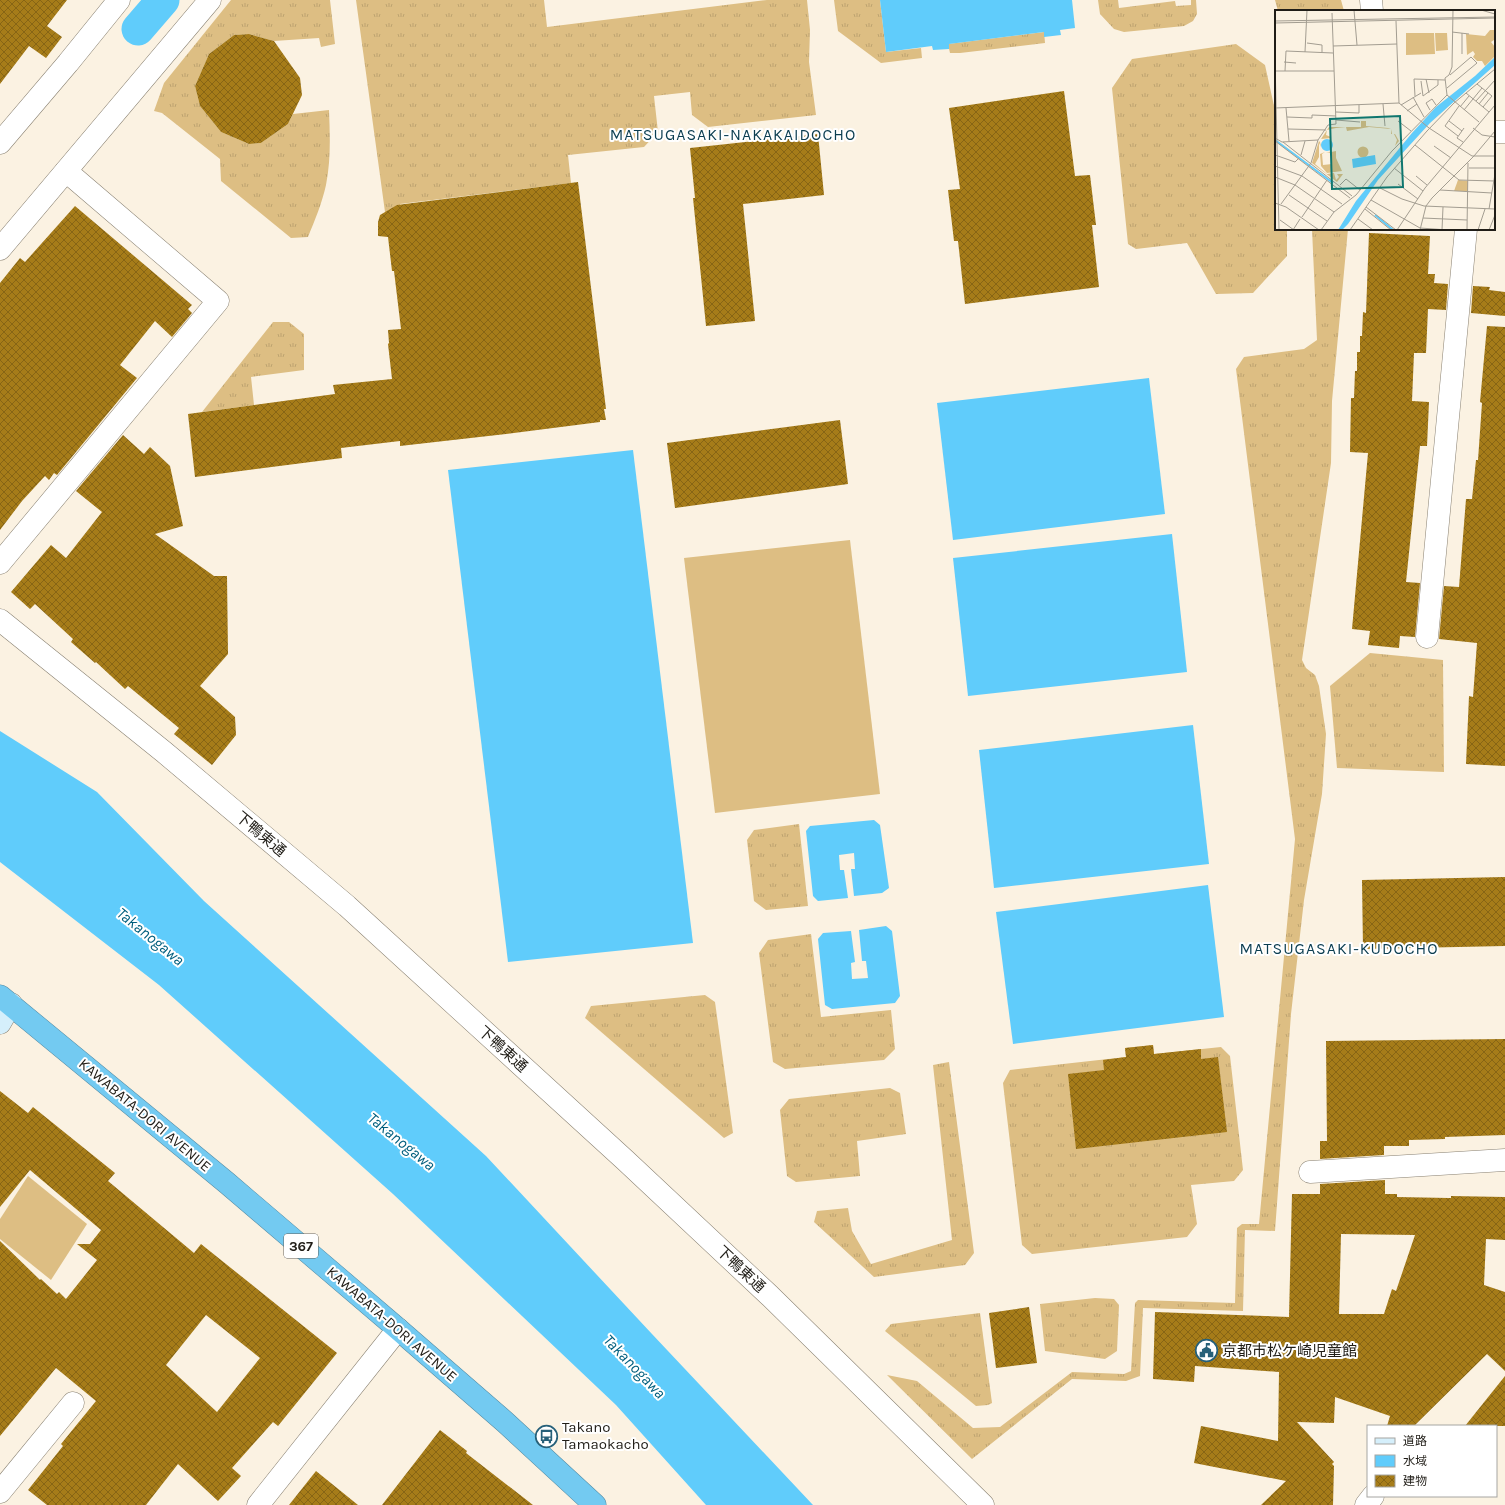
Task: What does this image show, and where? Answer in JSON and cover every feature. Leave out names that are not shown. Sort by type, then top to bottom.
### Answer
[{"type":"highway","name":"KAWABATA-DORI AVENUE","points":[[5,1000],[227,1183],[398,1329],[505,1422],[595,1505]]},
{"type":"street","points":[[0,143],[119,0]]},
{"type":"street","points":[[0,249],[210,0]]},
{"type":"street","points":[[1371,0],[1372,10]]},
{"type":"street","points":[[0,563],[218,301],[66,171]]},
{"type":"street","points":[[1427,637],[1466,230]]},
{"type":"street","name":"下鴨東通","points":[[0,620],[164,752],[353,911],[625,1160],[764,1291],[983,1505]]},
{"type":"street","points":[[0,1022],[5,1000]]},
{"type":"street","points":[[1310,1172],[1505,1160]]},
{"type":"street","points":[[258,1505],[398,1329]]},
{"type":"street","points":[[0,1492],[73,1403]]},
{"type":"street","points":[[1366,1505],[1372,1497]]},
{"type":"green space","points":[[231,0],[330,0],[335,44],[321,47],[319,38],[274,41],[249,34],[234,35],[209,54],[195,86],[200,106],[221,132],[249,144],[261,143],[288,124],[293,114],[329,110],[330,148],[328,176],[320,205],[308,237],[291,238],[221,181],[220,159],[162,113],[154,111],[164,83]]},
{"type":"green space","points":[[356,0],[544,0],[547,27],[767,0],[807,0],[810,30],[809,62],[816,115],[708,127],[692,115],[690,92],[654,96],[658,132],[644,147],[568,155],[571,183],[400,204],[400,218],[391,221],[385,212]]},
{"type":"green space","points":[[834,0],[880,0],[886,52],[921,48],[922,58],[881,63],[838,31]]},
{"type":"green space","points":[[1098,0],[1118,0],[1119,8],[1175,1],[1176,6],[1191,5],[1191,0],[1196,0],[1197,14],[1193,21],[1184,26],[1124,32],[1114,29],[1100,14]]},
{"type":"green space","points":[[1275,0],[1341,0],[1344,10],[1278,10]]},
{"type":"green space","points":[[1044,32],[1045,43],[960,53],[950,53],[948,44]]},
{"type":"green space","points":[[1236,44],[1265,65],[1275,110],[1275,230],[1287,230],[1287,256],[1253,293],[1216,294],[1187,243],[1136,249],[1128,244],[1112,88],[1132,59]]},
{"type":"green space","points":[[1312,230],[1348,230],[1332,401],[1331,463],[1302,660],[1306,668],[1315,675],[1319,686],[1326,734],[1322,794],[1304,900],[1291,1014],[1275,1231],[1245,1230],[1243,1311],[1143,1308],[1140,1376],[1126,1381],[1072,1379],[972,1459],[887,1375],[917,1381],[973,1428],[1000,1427],[1072,1372],[1124,1374],[1131,1371],[1135,1303],[1138,1300],[1235,1303],[1237,1228],[1242,1224],[1259,1224],[1295,839],[1236,369],[1244,357],[1304,349],[1317,340]]},
{"type":"green space","points":[[273,322],[289,322],[304,334],[304,370],[251,377],[254,405],[202,412]]},
{"type":"green space","points":[[850,540],[880,794],[715,813],[684,558]]},
{"type":"green space","points":[[1370,653],[1443,660],[1444,772],[1337,768],[1330,686]]},
{"type":"green space","points":[[799,824],[808,906],[766,910],[754,901],[747,840],[754,830]]},
{"type":"green space","points":[[811,934],[821,1017],[891,1010],[895,1049],[884,1060],[785,1069],[773,1062],[759,953],[768,940]]},
{"type":"green space","points":[[705,995],[715,1002],[733,1133],[724,1138],[585,1018],[591,1006]]},
{"type":"green space","points":[[1153,1045],[1154,1054],[1221,1047],[1230,1056],[1243,1170],[1234,1181],[1191,1185],[1197,1224],[1187,1237],[1032,1254],[1022,1245],[1003,1083],[1010,1070],[1126,1057],[1125,1048]]},
{"type":"green space","points":[[949,1062],[974,1253],[965,1265],[874,1277],[814,1222],[817,1211],[848,1208],[852,1231],[871,1264],[952,1240],[933,1065]]},
{"type":"green space","points":[[890,1088],[900,1093],[906,1134],[857,1141],[860,1176],[796,1182],[787,1176],[780,1110],[789,1099]]},
{"type":"green space","points":[[28,1176],[87,1224],[51,1280],[0,1239],[0,1219]]},
{"type":"green space","points":[[1095,1298],[1114,1299],[1119,1305],[1117,1351],[1105,1359],[1045,1351],[1040,1304]]},
{"type":"green space","points":[[980,1313],[992,1403],[988,1405],[976,1406],[885,1331],[891,1324]]},
{"type":"water","points":[[880,0],[1072,0],[1075,28],[1060,30],[1061,35],[1044,37],[1044,32],[949,44],[949,49],[933,50],[932,46],[886,52]]},
{"type":"water","points":[[1149,378],[1165,514],[953,540],[937,403]]},
{"type":"water","points":[[633,450],[693,943],[508,962],[448,470]]},
{"type":"water","points":[[1172,534],[1187,672],[968,696],[953,558]]},
{"type":"water","points":[[1193,725],[1209,864],[994,888],[979,750]]},
{"type":"water","name":"Takanogawa","points":[[0,731],[97,792],[204,901],[486,1156],[813,1505],[706,1505],[616,1405],[393,1194],[159,985],[0,862]]},
{"type":"water","points":[[874,820],[880,825],[889,888],[882,893],[854,896],[851,869],[855,869],[854,853],[839,855],[840,870],[844,870],[848,898],[818,901],[813,896],[806,831],[810,826]]},
{"type":"water","points":[[1208,885],[1224,1017],[1013,1044],[996,912]]},
{"type":"water","points":[[886,926],[892,931],[900,996],[895,1003],[832,1009],[825,1005],[818,939],[823,933],[851,931],[855,962],[851,963],[852,979],[868,978],[866,961],[862,961],[859,930]]},
{"type":"building","points":[[0,0],[67,0],[47,26],[62,37],[46,58],[29,46],[0,84]]},
{"type":"building","points":[[249,34],[274,41],[300,78],[302,95],[288,124],[261,143],[249,144],[221,132],[200,106],[195,86],[209,54],[234,35]]},
{"type":"building","points":[[1064,91],[1075,176],[1090,175],[1096,225],[1092,225],[1099,287],[965,304],[958,241],[954,241],[948,190],[960,189],[949,108]]},
{"type":"building","points":[[818,134],[824,195],[743,204],[755,321],[706,326],[693,198],[695,198],[690,148]]},
{"type":"building","points":[[578,182],[606,409],[604,409],[606,420],[506,434],[400,446],[400,441],[341,448],[342,458],[195,477],[188,414],[335,394],[333,385],[392,379],[388,330],[401,329],[388,237],[378,236],[378,222],[380,215],[397,205]]},
{"type":"building","points":[[75,206],[192,305],[188,309],[192,313],[172,337],[155,321],[120,365],[137,378],[57,475],[54,473],[49,480],[45,476],[22,501],[0,530],[0,283],[20,258],[25,262]]},
{"type":"building","points":[[1369,233],[1430,236],[1428,274],[1435,274],[1434,283],[1448,284],[1446,310],[1428,309],[1426,353],[1414,353],[1412,401],[1429,402],[1427,446],[1420,446],[1406,582],[1420,583],[1415,637],[1400,636],[1399,648],[1368,645],[1370,631],[1352,629],[1368,453],[1350,452],[1351,398],[1354,398],[1355,371],[1357,371],[1357,352],[1360,352],[1363,312],[1366,313]]},
{"type":"building","points":[[1473,286],[1490,287],[1489,290],[1505,292],[1505,316],[1471,313]]},
{"type":"building","points":[[1487,326],[1505,327],[1505,766],[1466,764],[1469,696],[1473,697],[1477,643],[1439,639],[1444,586],[1459,587],[1466,499],[1472,499],[1476,460],[1478,460],[1482,403],[1480,402]]},
{"type":"building","points":[[840,420],[848,484],[675,508],[667,443]]},
{"type":"building","points":[[123,435],[144,454],[150,447],[170,466],[183,526],[155,534],[214,576],[227,576],[228,654],[200,686],[235,717],[236,735],[212,765],[174,734],[179,728],[128,686],[125,689],[96,662],[95,663],[71,642],[73,639],[35,604],[30,609],[11,592],[51,545],[66,558],[102,512],[76,491]]},
{"type":"building","points":[[1505,877],[1505,946],[1363,949],[1362,880]]},
{"type":"building","points":[[1505,1039],[1505,1135],[1409,1140],[1409,1146],[1384,1146],[1384,1155],[1320,1159],[1320,1141],[1327,1141],[1326,1041]]},
{"type":"building","points":[[1153,1045],[1154,1054],[1201,1049],[1201,1059],[1218,1057],[1227,1132],[1076,1149],[1068,1074],[1104,1070],[1103,1060],[1126,1057],[1125,1048]]},
{"type":"building","points":[[0,1091],[28,1113],[33,1107],[115,1173],[108,1181],[194,1253],[201,1244],[337,1353],[278,1426],[273,1422],[232,1468],[241,1476],[218,1501],[178,1464],[146,1505],[47,1505],[28,1490],[63,1446],[61,1444],[96,1401],[56,1368],[0,1436],[0,1241],[40,1280],[41,1279],[57,1294],[59,1292],[66,1299],[97,1260],[77,1244],[90,1244],[101,1230],[30,1170],[0,1207]],"holes":[[[206,1315],[260,1358],[217,1412],[166,1365]]]},
{"type":"building","points":[[1385,1180],[1385,1194],[1397,1194],[1397,1197],[1505,1197],[1505,1240],[1486,1239],[1484,1285],[1505,1292],[1505,1371],[1487,1354],[1415,1425],[1387,1425],[1390,1416],[1335,1397],[1334,1423],[1297,1422],[1334,1462],[1332,1464],[1334,1466],[1333,1505],[1261,1505],[1286,1481],[1194,1463],[1201,1426],[1278,1441],[1279,1372],[1195,1366],[1194,1382],[1153,1379],[1155,1312],[1289,1317],[1292,1194],[1320,1194],[1320,1184]],"holes":[[[1341,1234],[1415,1235],[1396,1291],[1392,1289],[1384,1314],[1339,1314]]]},
{"type":"building","points":[[1029,1307],[1037,1363],[996,1368],[989,1313]]},
{"type":"building","points":[[1505,1376],[1505,1426],[1466,1425]]},
{"type":"building","points":[[440,1430],[467,1451],[466,1453],[533,1505],[382,1505]]},
{"type":"building","points":[[316,1471],[358,1505],[289,1505]]},
{"type":"waterway","points":[[138,29],[163,0]]},
{"type":"place","name":"京都市松ケ崎児童館","points":[[1206,1351]]},
{"type":"place","name":"Takano Tamaokacho","points":[[547,1436]]},
{"type":"district","name":"MATSUGASAKI-NAKAKAIDOCHO","points":[[733,134]]},
{"type":"district","name":"MATSUGASAKI-KUDOCHO","points":[[1339,948]]}]
